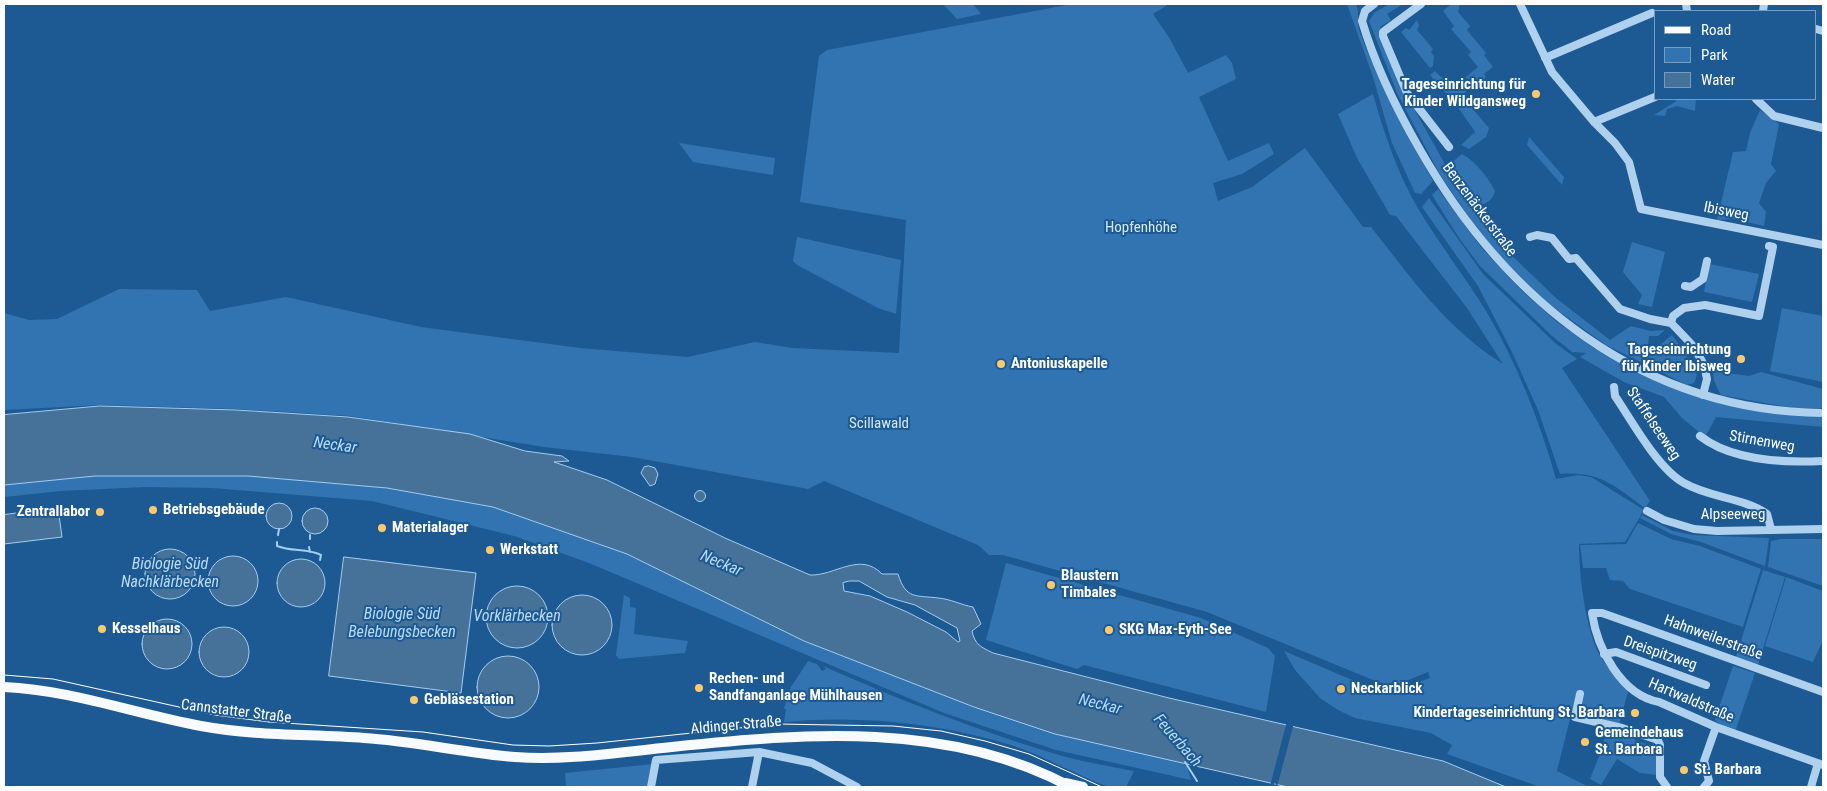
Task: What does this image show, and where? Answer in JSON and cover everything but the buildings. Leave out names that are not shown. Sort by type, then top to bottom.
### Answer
[{"type":"main road","name":"Cannstatter Straße","points":[[4,688],[45,691],[80,697],[202,726],[267,734],[407,742]]},
{"type":"main road","name":"Aldinger Straße","points":[[407,742],[493,755],[544,758],[793,736],[862,735],[913,739],[961,747],[1006,760],[1071,787]]},
{"type":"main road","name":"Aldinger Straße","points":[[1061,782],[1083,787]]},
{"type":"street","name":"Benzenäckerstraße","points":[[1374,4],[1363,16],[1366,33],[1386,85],[1430,168],[1474,231],[1504,268],[1541,303],[1600,347],[1640,369],[1704,395],[1753,408],[1823,413]]},
{"type":"street","points":[[1421,4],[1382,32],[1407,93],[1449,147]]},
{"type":"street","points":[[1520,4],[1552,72],[1594,122],[1654,97]]},
{"type":"street","points":[[1544,58],[1652,13]]},
{"type":"street","points":[[1757,100],[1774,116],[1823,128]]},
{"type":"street","name":"Ibisweg","points":[[1594,122],[1615,143],[1629,162],[1642,210],[1823,245]]},
{"type":"street","points":[[1530,238],[1537,235],[1552,238],[1569,259],[1576,258],[1585,264],[1620,309],[1650,319],[1671,323],[1694,347],[1704,365],[1706,380],[1704,395]]},
{"type":"street","points":[[1671,323],[1673,316],[1691,306],[1705,305],[1759,316],[1774,247],[1769,246]]},
{"type":"street","points":[[1685,286],[1691,287],[1703,279],[1707,261]]},
{"type":"street","name":"Staffelseeweg","points":[[1614,388],[1615,396],[1665,469],[1683,483],[1706,493],[1757,508],[1767,514],[1770,529]]},
{"type":"street","name":"Stirnenweg","points":[[1700,436],[1720,449],[1786,462],[1823,462]]},
{"type":"street","name":"Alpseeweg","points":[[1647,510],[1664,520],[1694,529],[1717,531],[1823,529]]},
{"type":"street","name":"Hartwaldstraße","points":[[1592,613],[1594,626],[1604,654],[1613,669],[1644,698],[1659,702],[1716,727],[1821,764]]},
{"type":"street","name":"Hahnweilerstraße","points":[[1592,613],[1602,613],[1823,692]]},
{"type":"street","name":"Dreispitzweg","points":[[1604,654],[1616,652],[1706,685]]},
{"type":"street","points":[[1580,694],[1575,717],[1622,728],[1658,740],[1660,745],[1660,778],[1667,787]]},
{"type":"street","points":[[1704,787],[1709,781],[1704,761],[1716,727]]},
{"type":"street","name":"Aldinger Straße","points":[[752,787],[759,752]]},
{"type":"street","name":"Aldinger Straße","points":[[651,787],[656,760],[759,752],[812,763],[857,787]]},
{"type":"street","points":[[1811,787],[1821,764]]},
{"type":"green space","points":[[943,4],[973,4],[981,14],[957,19]]},
{"type":"green space","points":[[1072,4],[1169,4],[1153,14],[1170,39],[1188,73],[1226,55],[1232,63],[1236,79],[1199,97],[1228,161],[1269,143],[1274,154],[1242,174],[1213,183],[1218,201],[1252,187],[1305,148],[1363,227],[1371,227],[1431,302],[1464,335],[1503,364],[1467,308],[1396,216],[1390,215],[1357,158],[1338,114],[1373,94],[1392,154],[1411,197],[1486,311],[1518,372],[1543,436],[1556,479],[1578,475],[1591,477],[1644,510],[1625,542],[1579,544],[1584,600],[1594,643],[1605,663],[1629,688],[1619,725],[1571,715],[1557,771],[1589,787],[1540,787],[1447,754],[1452,745],[1431,733],[1355,718],[1320,698],[1295,670],[1284,651],[1364,685],[1399,689],[1430,678],[1428,672],[1396,685],[1378,682],[1207,612],[1003,555],[989,555],[978,545],[824,481],[808,489],[632,457],[544,447],[350,416],[236,409],[100,405],[4,410],[4,313],[29,320],[57,319],[119,289],[197,290],[210,311],[286,297],[421,327],[580,348],[688,357],[755,342],[792,348],[899,353],[906,220],[800,202],[819,56],[827,50]]},
{"type":"green space","points":[[1347,4],[1356,4],[1359,29],[1376,71],[1394,109],[1433,181],[1421,194],[1415,193],[1392,143],[1373,77]]},
{"type":"green space","points":[[1390,4],[1403,4],[1387,14],[1391,20],[1380,27],[1379,36],[1403,89],[1446,166],[1506,250],[1556,298],[1610,340],[1631,326],[1651,331],[1665,330],[1658,336],[1649,336],[1648,345],[1660,345],[1672,335],[1697,375],[1694,383],[1687,385],[1606,345],[1525,287],[1474,225],[1439,173],[1397,93],[1369,21],[1375,12]]},
{"type":"green space","points":[[1451,4],[1460,4],[1458,12],[1470,26],[1467,30],[1486,53],[1484,55],[1493,67],[1484,74],[1486,77],[1482,81],[1465,78],[1478,67],[1468,55],[1471,52],[1451,29],[1454,26],[1443,11]]},
{"type":"green space","points":[[1417,20],[1419,25],[1417,30],[1433,49],[1431,52],[1434,56],[1433,66],[1430,68],[1401,32],[1406,28],[1409,30]]},
{"type":"green space","points":[[1435,71],[1452,88],[1459,83],[1466,91],[1464,94],[1474,106],[1472,108],[1489,128],[1486,137],[1469,149],[1461,145],[1475,132],[1460,110],[1430,75]]},
{"type":"green space","points":[[1676,100],[1696,100],[1695,111],[1677,106],[1667,109],[1665,116],[1654,115]]},
{"type":"green space","points":[[1760,110],[1779,124],[1771,164],[1776,171],[1766,183],[1759,203],[1766,212],[1764,226],[1733,219],[1717,220],[1733,152],[1746,151],[1750,133]]},
{"type":"green space","points":[[1529,137],[1564,177],[1562,185],[1527,145]]},
{"type":"green space","points":[[679,143],[775,158],[773,175],[693,162]]},
{"type":"green space","points":[[1462,154],[1481,170],[1495,191],[1490,200],[1484,204],[1481,205],[1462,186],[1451,170],[1450,164]]},
{"type":"green space","points":[[1438,189],[1481,247],[1521,290],[1557,322],[1594,348],[1695,395],[1720,403],[1800,416],[1823,416],[1823,427],[1716,417],[1705,437],[1682,418],[1664,397],[1624,382],[1580,357],[1586,353],[1572,352],[1552,336],[1480,266],[1459,238],[1432,195]]},
{"type":"green space","points":[[1429,198],[1483,274],[1555,343],[1577,359],[1562,368],[1650,501],[1645,508],[1615,487],[1597,478],[1586,475],[1560,474],[1538,410],[1511,350],[1478,286],[1422,207]]},
{"type":"green space","points":[[797,237],[901,260],[896,314],[878,308],[797,265],[793,261]]},
{"type":"green space","points":[[1632,242],[1665,252],[1652,307],[1638,304],[1642,295],[1623,272]]},
{"type":"green space","points":[[1709,264],[1759,274],[1752,302],[1704,292]]},
{"type":"green space","points":[[1782,308],[1823,316],[1823,382],[1770,371]]},
{"type":"green space","points":[[1713,371],[1749,376],[1761,372],[1823,389],[1823,408],[1797,409],[1721,395],[1714,381]]},
{"type":"green space","points":[[95,476],[248,476],[387,488],[493,507],[627,554],[804,641],[974,707],[1055,734],[1181,762],[1187,767],[1191,780],[1056,750],[944,713],[589,563],[514,536],[372,501],[212,488],[145,487],[61,491],[4,497],[4,485]]},
{"type":"green space","points":[[1642,515],[1673,531],[1693,535],[1769,538],[1765,566],[1701,542],[1671,534],[1640,518]]},
{"type":"green space","points":[[1638,523],[1671,539],[1700,546],[1761,569],[1743,627],[1630,589],[1623,581],[1610,580],[1606,568],[1583,568],[1580,545],[1626,544]]},
{"type":"green space","points":[[1780,539],[1823,539],[1823,586],[1768,567],[1771,541]]},
{"type":"green space","name":"SKG Max-Eyth-See","points":[[1006,563],[1201,618],[1268,648],[1275,656],[1266,712],[1084,665],[1077,669],[986,640]]},
{"type":"green space","points":[[1763,570],[1785,577],[1758,665],[1736,657]]},
{"type":"green space","points":[[1786,577],[1823,591],[1823,640],[1813,662],[1765,646]]},
{"type":"green space","points":[[624,595],[630,598],[630,607],[636,608],[634,634],[688,641],[685,653],[619,659],[616,655]]},
{"type":"green space","points":[[808,661],[817,664],[822,671],[826,669],[823,666],[910,703],[999,736],[1087,762],[1134,771],[1126,787],[1109,787],[1024,749],[956,731],[870,720],[784,722],[786,710],[784,708],[791,687]]},
{"type":"green space","points":[[1733,666],[1755,673],[1735,732],[1723,728],[1715,720]]},
{"type":"green space","points":[[1607,727],[1636,735],[1634,740],[1653,746],[1656,741],[1659,745],[1658,775],[1640,773],[1617,759],[1601,785],[1590,779],[1603,746]]},
{"type":"green space","points":[[653,764],[649,787],[566,787],[565,773]]},
{"type":"water","name":"Neckar","points":[[100,406],[236,410],[348,417],[470,434],[525,451],[562,456],[569,461],[554,462],[607,480],[725,538],[810,575],[829,572],[856,564],[865,565],[874,567],[882,574],[898,574],[905,588],[913,595],[943,599],[973,607],[981,624],[972,631],[975,640],[982,647],[993,653],[1169,698],[1443,761],[1506,787],[1288,787],[1055,734],[974,707],[804,641],[627,554],[493,507],[387,488],[248,476],[95,476],[4,485],[4,415]],"holes":[[[859,581],[887,597],[915,605],[957,628],[960,641],[958,642],[946,632],[907,612],[870,596],[844,591],[843,583]]]},
{"type":"water","points":[[644,467],[655,468],[658,474],[655,484],[650,486],[641,473]]},
{"type":"water","points":[[700,490],[706,496],[700,502],[694,496]]},
{"type":"water","points":[[279,503],[289,506],[292,516],[289,526],[279,529],[269,526],[266,516],[269,506]]},
{"type":"water","points":[[58,508],[62,537],[4,544],[4,515]]},
{"type":"water","points":[[315,508],[324,512],[328,521],[324,530],[315,534],[306,530],[302,521],[306,512]]},
{"type":"water","name":"Biologie Süd Nachklärbecken","points":[[170,549],[179,551],[190,560],[195,574],[193,583],[184,594],[170,599],[161,597],[150,588],[145,574],[147,565],[156,554]]},
{"type":"water","name":"Biologie Süd Nachklärbecken","points":[[233,556],[242,558],[253,567],[258,581],[256,590],[247,601],[233,606],[224,604],[213,595],[208,581],[210,572],[219,561]]},
{"type":"water","name":"Biologie Süd Belebungsbecken","points":[[344,557],[476,573],[461,693],[329,676]]},
{"type":"water","points":[[296,559],[306,559],[318,566],[325,578],[325,588],[318,600],[306,607],[296,607],[288,603],[281,596],[277,588],[277,578],[281,570],[288,563]]},
{"type":"water","name":"Vorklärbecken","points":[[517,586],[534,591],[539,595],[543,600],[548,617],[543,634],[539,639],[534,643],[517,648],[500,643],[495,639],[491,634],[486,617],[491,600],[495,595],[500,591]]},
{"type":"water","points":[[576,595],[588,595],[604,603],[610,613],[612,625],[610,637],[604,647],[588,655],[576,655],[560,647],[552,631],[552,619],[560,603]]},
{"type":"water","name":"Biologie Süd Nachklärbecken","points":[[167,619],[176,621],[187,630],[192,644],[190,653],[181,664],[167,669],[158,667],[147,658],[142,644],[144,635],[153,624]]},
{"type":"water","name":"Biologie Süd Nachklärbecken","points":[[224,627],[233,629],[244,638],[249,652],[247,661],[238,672],[224,677],[215,675],[204,666],[199,652],[201,643],[210,632]]},
{"type":"water","name":"Vorklärbecken","points":[[508,656],[525,661],[530,665],[534,670],[539,687],[534,704],[530,709],[525,713],[508,718],[491,713],[486,709],[482,704],[477,687],[482,670],[486,665],[491,661]]},
{"type":"pier","points":[[1287,721],[1294,723],[1277,787],[1275,782],[1273,786],[1270,786]]},
{"type":"waterway","points":[[278,535],[279,529]]},
{"type":"waterway","points":[[277,542],[277,546],[283,548],[310,551],[321,555],[320,560]]},
{"type":"waterway","points":[[309,547],[310,552]]},
{"type":"waterway","name":"Feuerbach","points":[[1185,762],[1197,781]]},
{"type":"tram line","points":[[4,675],[53,679],[215,715],[269,722],[423,732],[513,745],[549,746],[597,743],[777,724],[893,726],[941,731],[985,741],[1029,754],[1102,787]]},
{"type":"place","name":"Tageseinrichtung für Kinder Wildgansweg","points":[[1536,94]]},
{"type":"place","name":"Tageseinrichtung für Kinder Ibisweg","points":[[1741,359]]},
{"type":"place","name":"Antoniuskapelle","points":[[1001,364]]},
{"type":"place","name":"Betriebsgebäude","points":[[153,510]]},
{"type":"place","name":"Zentrallabor","points":[[100,512]]},
{"type":"place","name":"Materialager","points":[[382,528]]},
{"type":"place","name":"Werkstatt","points":[[490,550]]},
{"type":"place","name":"Blaustern Timbales","points":[[1051,585]]},
{"type":"place","name":"Kesselhaus","points":[[102,629]]},
{"type":"place","name":"SKG Max-Eyth-See","points":[[1109,630]]},
{"type":"place","name":"Rechen- und Sandfanganlage Mühlhausen","points":[[699,688]]},
{"type":"place","name":"Neckarblick","points":[[1341,689]]},
{"type":"place","name":"Gebläsestation","points":[[414,700]]},
{"type":"place","name":"Kindertageseinrichtung St. Barbara","points":[[1635,713]]},
{"type":"place","name":"Gemeindehaus St. Barbara","points":[[1585,742]]},
{"type":"place","name":"St. Barbara","points":[[1684,770]]},
{"type":"park label","name":"Hopfenhöhe","points":[[1141,228]]},
{"type":"park label","name":"Scillawald","points":[[879,424]]}]
